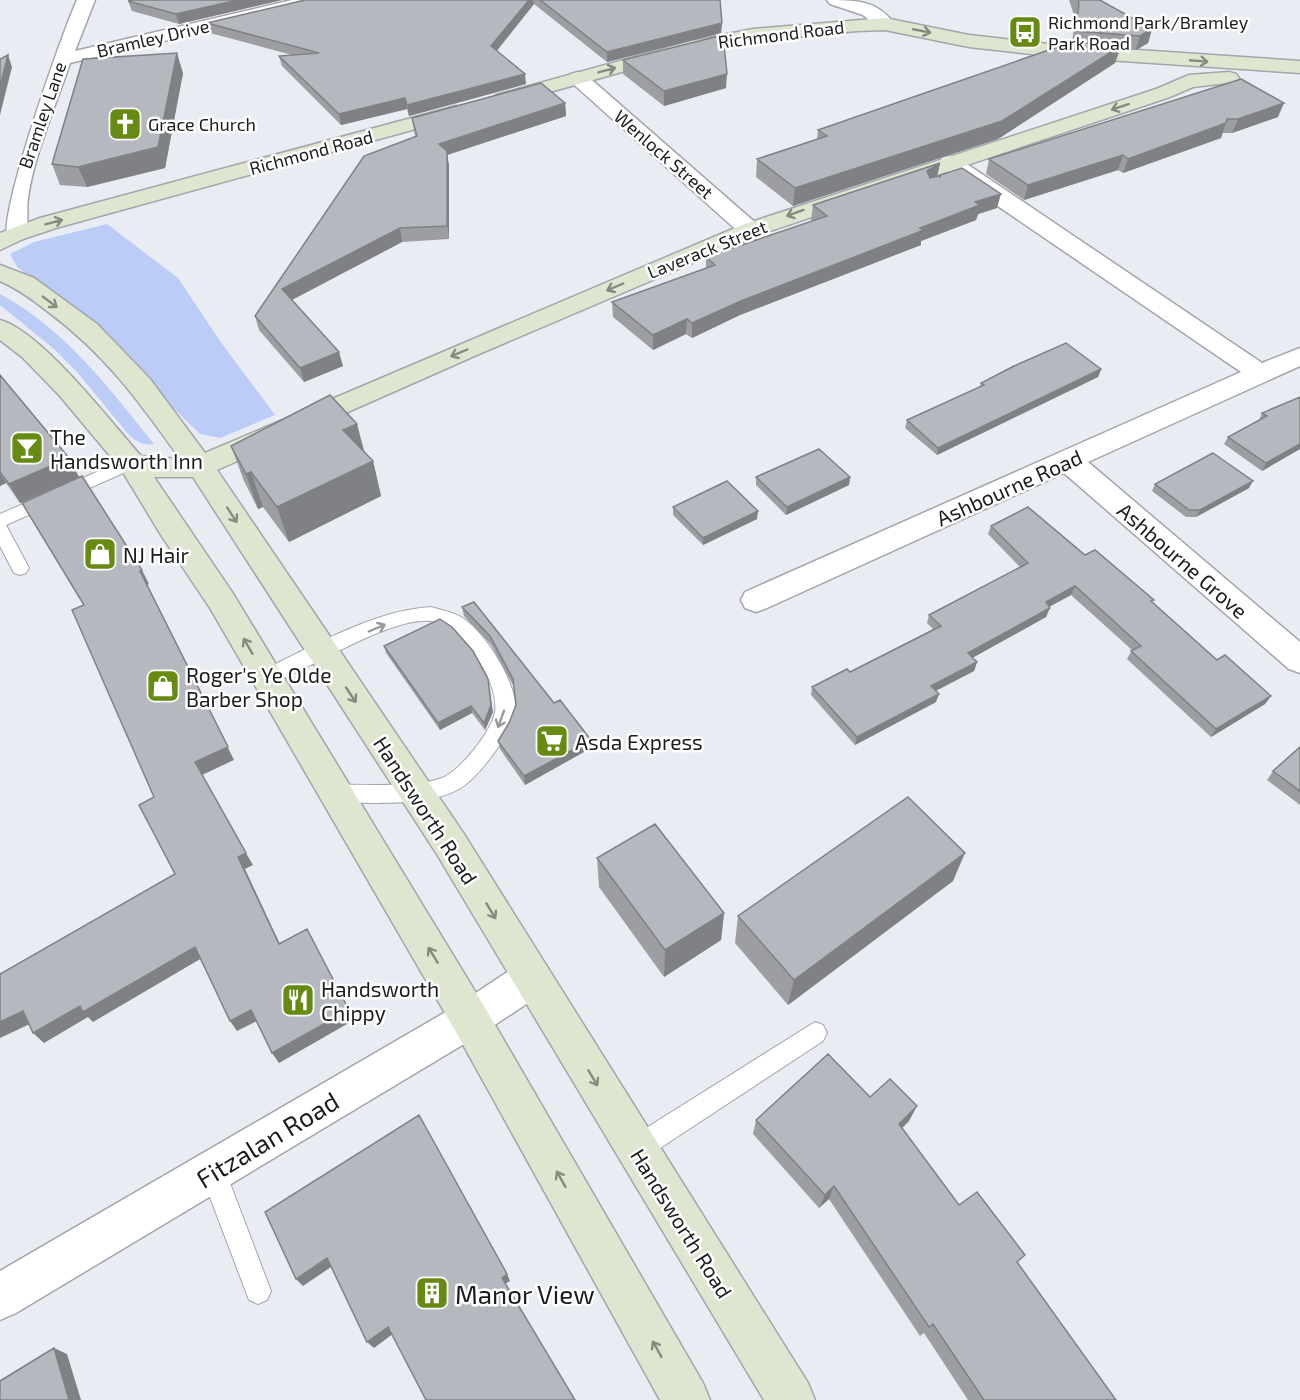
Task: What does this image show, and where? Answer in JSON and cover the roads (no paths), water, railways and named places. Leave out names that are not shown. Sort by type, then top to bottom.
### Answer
[{"type":"main road","name":"Richmond Road","points":[[8,238],[578,78],[692,47],[753,35],[816,27],[885,24],[969,41],[1048,50],[1300,67]]},
{"type":"main road","points":[[1048,50],[1137,67],[1152,74],[1163,93]]},
{"type":"main road","name":"Laverack Street","points":[[131,463],[153,469],[176,470],[200,466],[470,348],[750,230],[1163,93],[1190,81],[1212,78],[1300,78]]},
{"type":"main road","name":"Handsworth Road","points":[[0,272],[25,283],[88,330],[141,385],[200,466],[415,790],[791,1400]]},
{"type":"main road","points":[[0,328],[31,351],[68,389],[131,463],[171,528],[221,600],[470,1019],[686,1400]]},
{"type":"street","name":"Bramley Lane","points":[[8,238],[18,186],[60,60],[86,0]]},
{"type":"street","name":"Bramley Drive","points":[[60,60],[316,0]]},
{"type":"street","points":[[836,0],[863,7],[880,17],[885,24]]},
{"type":"street","name":"Wenlock Street","points":[[578,78],[750,230]]},
{"type":"street","points":[[950,163],[1261,374]]},
{"type":"street","name":"Ashbourne Road","points":[[756,600],[1300,356]]},
{"type":"street","name":"Ashbourne Grove","points":[[1067,460],[1300,660]]},
{"type":"street","name":"Fitzalan Road","points":[[0,1297],[470,1019],[532,978]]},
{"type":"lane","points":[[0,521],[131,463]]},
{"type":"lane","points":[[0,529],[20,568]]},
{"type":"lane","points":[[266,677],[398,619],[430,614],[457,623],[488,657],[503,691],[505,712],[492,741],[470,768],[450,784],[415,790],[337,794]]},
{"type":"lane","points":[[636,1149],[815,1033]]},
{"type":"lane","points":[[213,1171],[258,1291]]},
{"type":"place","name":"Richmond Park/Bramley Park Road","points":[[1025,32]]},
{"type":"place","name":"Grace Church","points":[[125,124]]},
{"type":"place","name":"The Handsworth Inn","points":[[27,448]]},
{"type":"place","name":"NJ Hair","points":[[100,554]]},
{"type":"place","name":"Roger's Ye Olde Barber Shop","points":[[163,686]]},
{"type":"place","name":"Asda Express","points":[[552,741]]},
{"type":"place","name":"Handsworth Chippy","points":[[298,1000]]},
{"type":"place","name":"Manor View","points":[[432,1293]]}]
